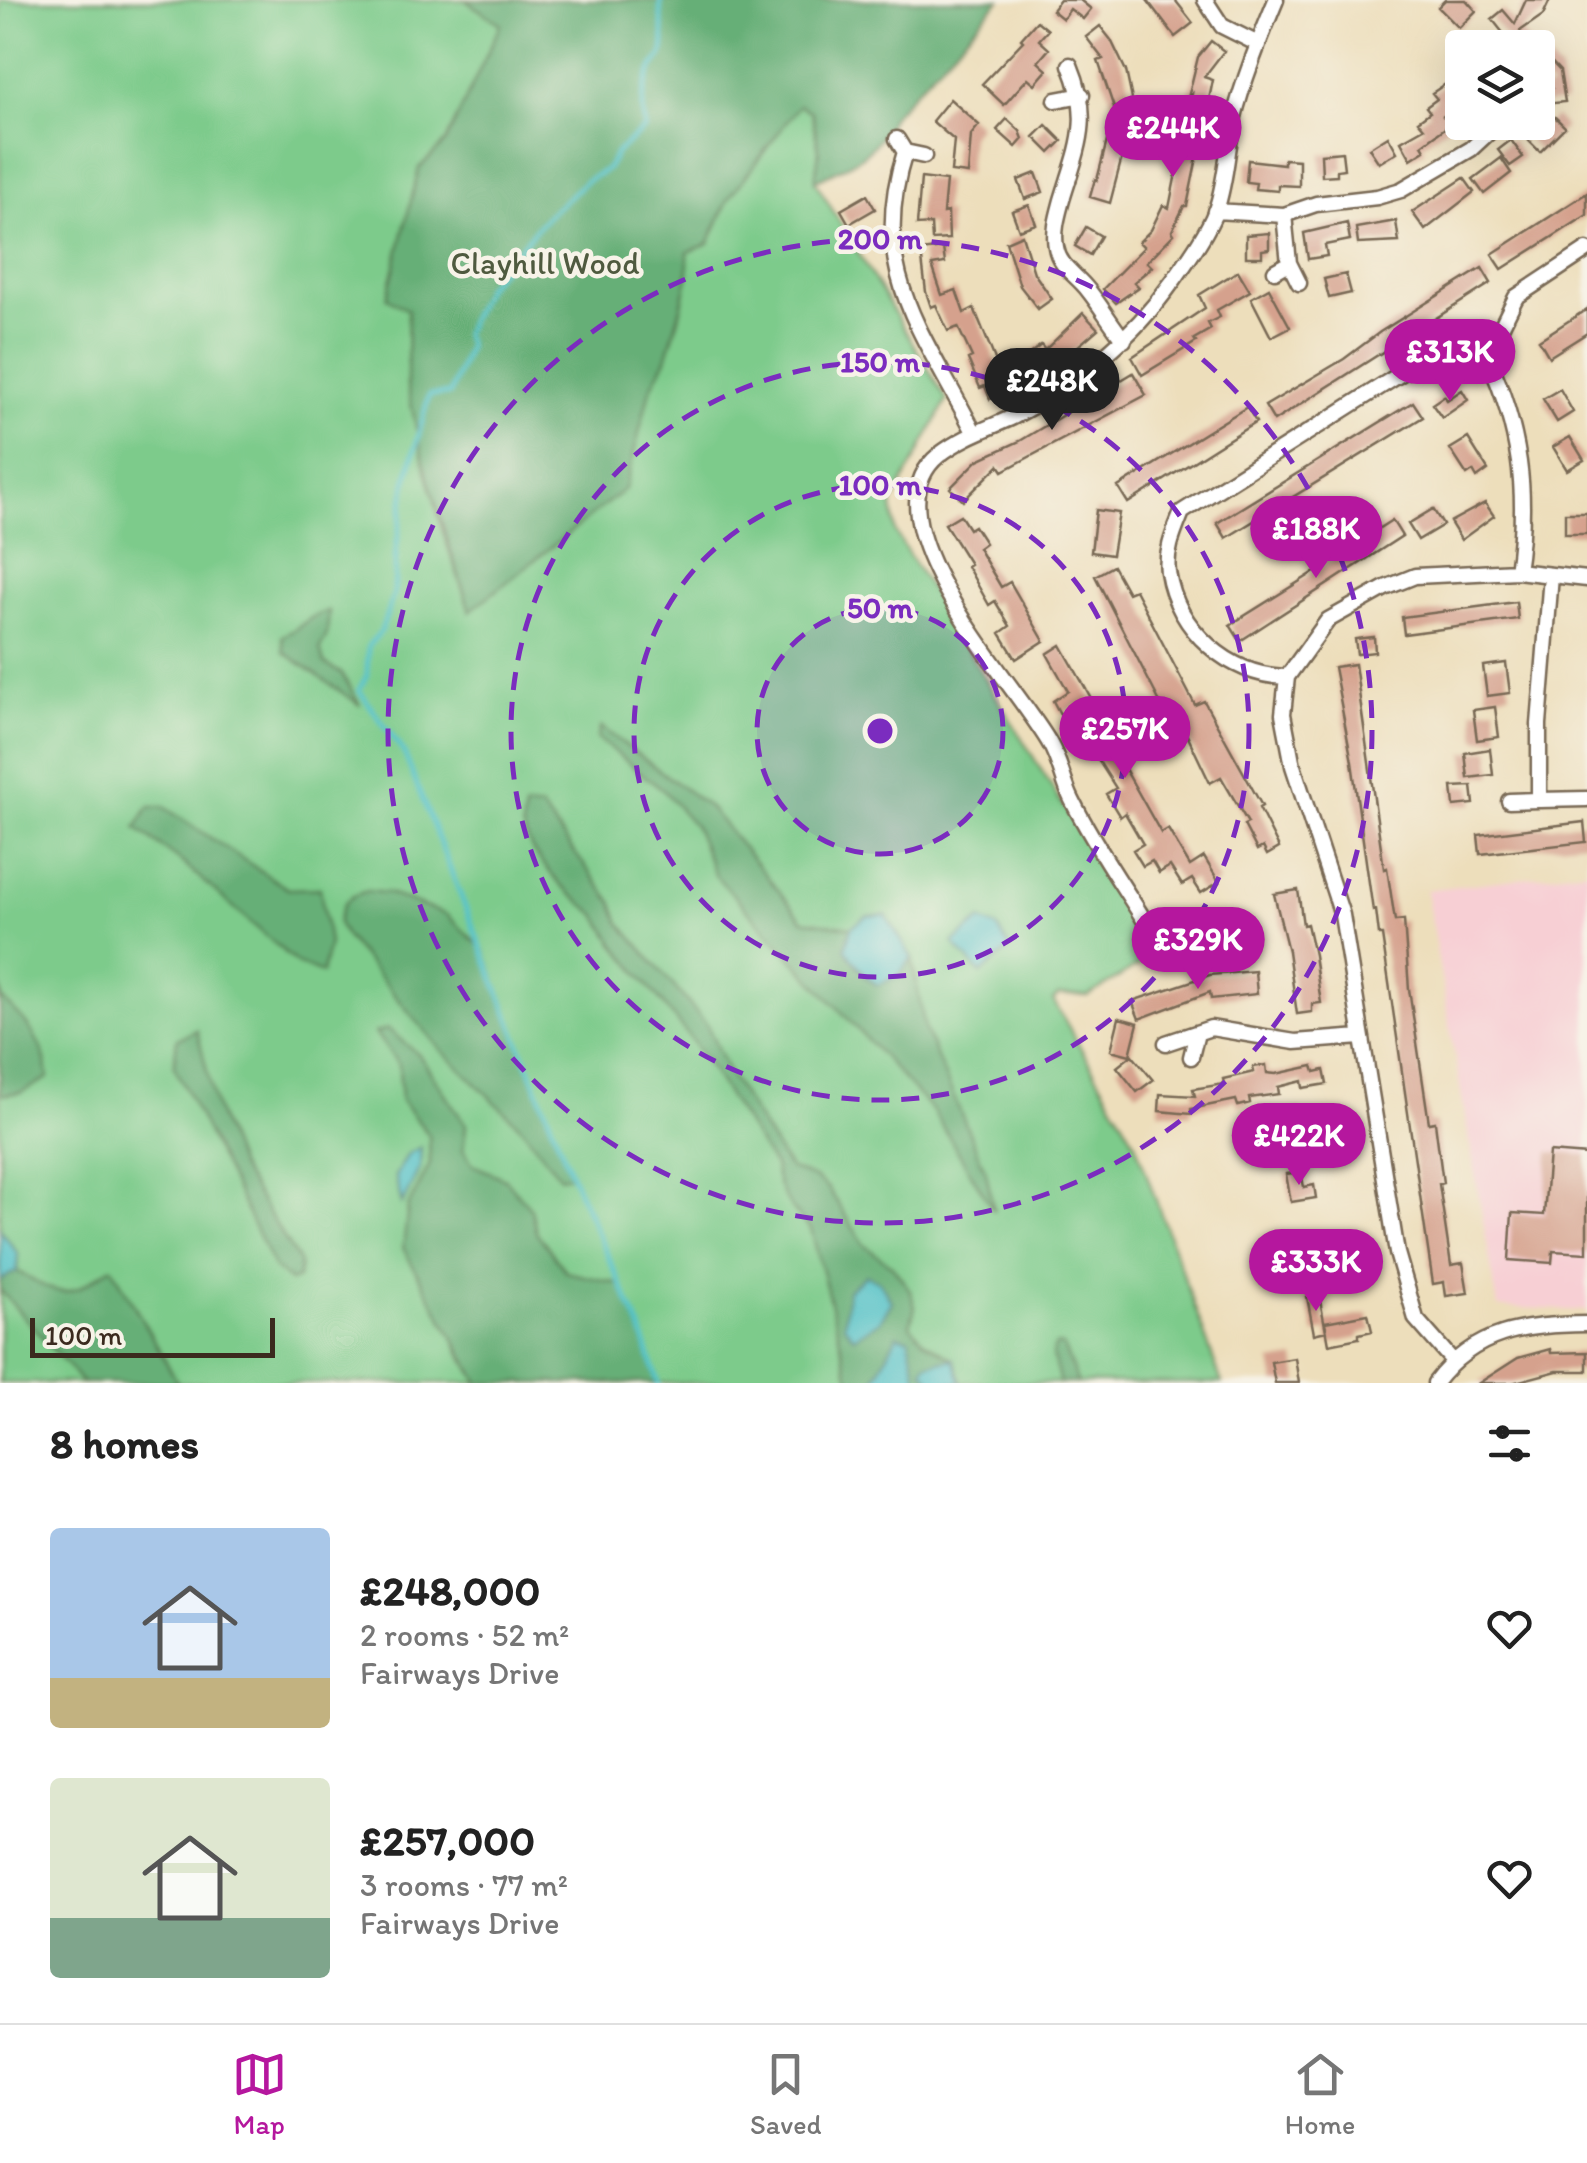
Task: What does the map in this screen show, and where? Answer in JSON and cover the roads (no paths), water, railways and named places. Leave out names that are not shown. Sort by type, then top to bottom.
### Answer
[{"type":"street","points":[[1204,0],[1222,26],[1258,44]]},
{"type":"street","points":[[1154,936],[1072,800],[1052,745],[953,603],[923,547],[918,524],[920,486],[936,458],[974,432],[1011,418],[1050,396],[1124,340],[1173,282],[1215,211],[1234,118],[1276,0]]},
{"type":"street","points":[[1070,65],[1082,96],[1084,130],[1056,226],[1056,246],[1061,262],[1087,288],[1124,340]]},
{"type":"street","points":[[1056,100],[1082,96]]},
{"type":"street","points":[[1215,211],[1284,216],[1316,204],[1377,197],[1416,184],[1480,140]]},
{"type":"street","points":[[924,156],[901,146],[891,246],[900,284],[918,326],[974,432]]},
{"type":"street","points":[[1284,216],[1289,263],[1299,283]]},
{"type":"street","points":[[1517,571],[1524,522],[1522,475],[1514,436],[1487,356],[1516,296],[1587,250]]},
{"type":"street","points":[[1274,271],[1289,263]]},
{"type":"street","points":[[1286,677],[1262,676],[1215,653],[1177,603],[1168,572],[1171,538],[1182,512],[1402,374],[1433,360],[1487,356]]},
{"type":"street","points":[[1452,1360],[1416,1319],[1396,1253],[1342,915],[1293,766],[1283,714],[1286,677],[1328,620],[1414,576],[1517,571],[1587,579]]},
{"type":"street","points":[[1539,800],[1539,724],[1551,576]]},
{"type":"street","points":[[1510,801],[1587,799]]},
{"type":"street","points":[[1166,1043],[1211,1028],[1295,1042],[1360,1037]]},
{"type":"street","points":[[1190,1057],[1197,1033]]},
{"type":"street","points":[[1435,1383],[1452,1360],[1477,1343],[1506,1331],[1587,1324]]},
{"type":"water","points":[[886,915],[912,958],[897,977],[877,985],[845,949],[851,927],[867,916]]},
{"type":"water","points":[[981,920],[997,928],[1010,948],[981,974],[953,943]]},
{"type":"water","points":[[421,1147],[420,1167],[402,1204],[395,1176],[408,1154]]},
{"type":"water","points":[[0,1229],[18,1254],[17,1271],[0,1280]]},
{"type":"water","points":[[866,1275],[880,1282],[892,1302],[880,1321],[854,1337],[844,1325],[848,1290]]},
{"type":"water","points":[[897,1335],[909,1338],[917,1377],[922,1383],[873,1383]]},
{"type":"water","points":[[954,1359],[962,1383],[934,1383],[923,1370],[927,1364]]},
{"type":"waterway","points":[[658,1383],[641,1329],[576,1186],[404,753],[359,690],[367,675],[368,646],[381,631],[394,593],[406,483],[429,395],[450,394],[468,346],[464,333],[485,288],[548,215],[586,181],[607,169],[617,152],[645,128],[645,90],[664,47],[661,0]]},
{"type":"park label","name":"Clayhill Wood","points":[[545,263]]}]
